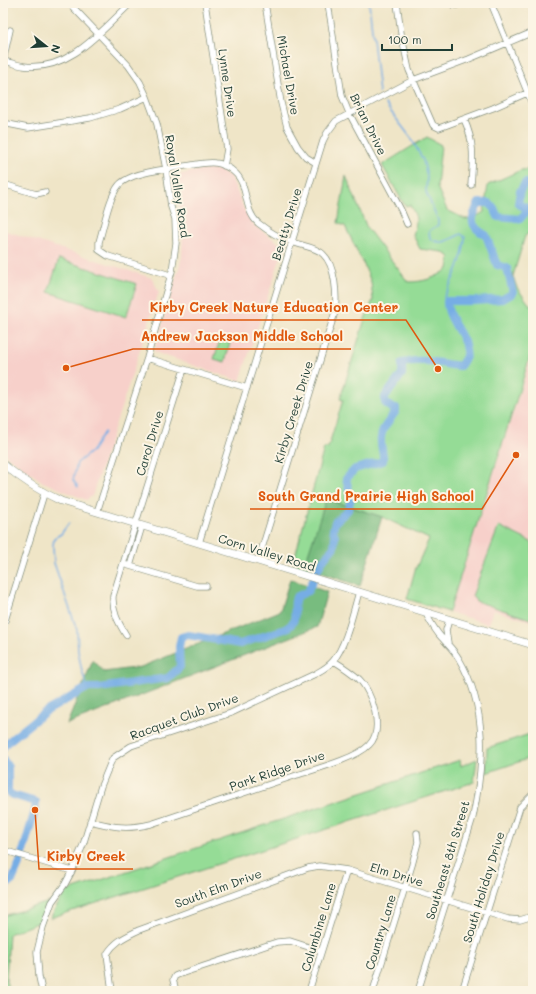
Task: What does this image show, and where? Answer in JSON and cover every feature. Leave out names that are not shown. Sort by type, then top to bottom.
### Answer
[{"type":"main road","name":"Corn Valley Road","points":[[3,464],[22,480],[44,494],[61,501],[533,646]]},
{"type":"street","name":"Royal Valley Road","points":[[69,3],[128,65],[140,82],[157,124],[166,169],[171,207],[175,220],[175,257],[147,358],[97,512]]},
{"type":"street","points":[[10,30],[3,61],[24,66],[41,67],[58,63],[73,55],[131,3]]},
{"type":"street","name":"Lynne Drive","points":[[205,3],[227,149],[224,166]]},
{"type":"street","name":"Michael Drive","points":[[265,3],[281,103],[287,127],[298,147],[306,157],[316,163]]},
{"type":"street","name":"Brian Drive","points":[[328,3],[342,96],[401,210],[406,224]]},
{"type":"street","points":[[397,3],[406,58],[413,80],[433,125],[439,128],[528,93]]},
{"type":"street","points":[[491,3],[533,106]]},
{"type":"street","name":"Beatty Drive","points":[[199,543],[316,163],[327,133],[336,121],[413,80],[469,59],[533,32]]},
{"type":"street","points":[[3,123],[28,128],[82,119],[120,109],[147,97]]},
{"type":"street","points":[[464,119],[471,133],[473,143],[471,185]]},
{"type":"street","points":[[170,275],[108,256],[99,250],[99,242],[114,193],[120,184],[135,176],[166,169],[217,163],[224,166]]},
{"type":"street","name":"Kirby Creek Drive","points":[[224,166],[238,175],[250,209],[257,221],[271,232],[324,254],[335,283],[336,308],[258,561]]},
{"type":"street","points":[[3,184],[36,194],[45,192]]},
{"type":"street","points":[[147,358],[247,388]]},
{"type":"street","name":"Carol Drive","points":[[139,525],[184,369]]},
{"type":"street","points":[[3,627],[44,494]]},
{"type":"street","points":[[126,635],[117,621],[112,606],[123,564],[139,525]]},
{"type":"street","points":[[130,566],[139,525]]},
{"type":"street","points":[[123,564],[197,586],[206,586]]},
{"type":"street","name":"Racquet Club Drive","points":[[42,991],[37,952],[43,927],[52,902],[66,884],[72,871],[110,764],[119,753],[131,746],[230,712],[315,674],[328,666],[334,661],[344,642],[359,592]]},
{"type":"street","name":"Southeast 8th Street","points":[[418,991],[473,818],[479,788],[482,751],[480,721],[476,698],[467,674],[459,659],[448,644],[441,638],[426,612]]},
{"type":"street","points":[[448,644],[446,630],[449,620]]},
{"type":"street","name":"Park Ridge Drive","points":[[90,821],[119,828],[134,828],[151,824],[311,771],[360,753],[371,744],[375,734],[377,725],[373,704],[365,687],[359,679],[334,661]]},
{"type":"street","name":"South Holiday Drive","points":[[462,991],[520,807],[533,794]]},
{"type":"street","name":"Country Lane","points":[[374,991],[418,842],[417,833]]},
{"type":"street","points":[[3,850],[72,871]]},
{"type":"street","name":"South Elm Drive","points":[[112,991],[107,955],[112,946],[124,937],[283,876],[319,866],[347,870]]},
{"type":"street","name":"Elm Drive","points":[[347,870],[508,920],[520,920],[533,916]]},
{"type":"street","name":"Columbine Lane","points":[[309,991],[347,870]]},
{"type":"street","points":[[176,991],[173,980],[175,976],[277,942],[290,941],[322,951]]},
{"type":"shaded area","points":[[218,169],[231,177],[245,211],[254,225],[284,247],[240,381],[154,352],[182,257],[183,227],[174,176],[199,170]]},
{"type":"shaded area","points":[[3,230],[152,278],[159,292],[92,496],[86,500],[43,482],[8,457],[3,451]]},
{"type":"shaded area","points":[[533,351],[533,622],[493,610],[488,624],[449,612]]},
{"type":"green space","points":[[427,137],[441,145],[437,187],[447,210],[465,219],[474,218],[484,212],[488,185],[521,170],[533,169],[533,230],[525,236],[513,276],[517,288],[533,309],[533,347],[449,612],[407,599],[415,570],[429,539],[382,517],[327,499],[304,567],[293,564],[324,448],[328,448],[343,400],[340,399],[365,319],[373,300],[371,282],[364,265],[345,226],[338,223],[346,176],[367,228],[408,282],[425,280],[439,275],[448,269],[450,257],[443,252],[420,249],[413,235],[416,217],[410,205],[405,206],[382,165]]},
{"type":"green space","points":[[59,259],[137,284],[126,317],[48,292]]},
{"type":"green space","points":[[220,340],[230,343],[225,362],[214,359]]},
{"type":"green space","points":[[326,499],[382,517],[360,586],[304,567]]},
{"type":"green space","points":[[499,526],[533,543],[533,620],[476,601],[472,596]]},
{"type":"green space","points":[[290,579],[327,592],[317,627],[67,724],[93,660],[104,672],[141,667],[280,611]]},
{"type":"green space","points":[[533,733],[533,757],[486,773],[487,748]]},
{"type":"green space","points":[[477,759],[474,782],[50,918],[65,892],[460,760],[461,766]]},
{"type":"green space","points":[[49,902],[40,922],[9,934],[6,981],[9,991],[3,991],[3,916]]},
{"type":"waterway","points":[[369,3],[379,93]]},
{"type":"waterway","points":[[385,104],[411,138],[423,160],[427,176],[426,192],[438,220],[438,225],[429,231],[430,239],[443,242],[461,234],[465,237],[463,253],[444,297],[447,301]]},
{"type":"waterway","points":[[3,748],[4,745],[45,712],[87,688],[99,688],[168,678],[180,667],[179,647],[181,637],[188,635],[240,644],[290,626],[295,615],[296,597],[308,591],[321,563],[334,547],[335,536],[333,530],[335,522],[348,510],[351,498],[346,479],[355,469],[383,461],[381,442],[382,434],[396,411],[396,408],[392,408],[385,403],[385,397],[402,374],[402,363],[409,361],[424,361],[460,366],[466,356],[466,349],[450,315],[447,301],[503,299],[513,293],[507,268],[497,265],[486,235],[480,232],[474,225],[473,217],[479,203],[489,203],[494,208],[498,217],[520,219],[526,212],[525,207],[518,204],[520,191],[525,183],[533,184]]},
{"type":"waterway","points":[[78,487],[73,480],[77,463],[92,451],[104,432]]},
{"type":"waterway","points":[[69,523],[61,534],[54,538],[54,563],[77,630],[78,651],[87,688]]},
{"type":"waterway","points":[[3,759],[8,767],[8,792],[12,795],[36,802],[20,862],[12,881],[3,887]]},
{"type":"place","name":"Andrew Jackson Middle School","points":[[66,368]]},
{"type":"place","name":"Kirby Creek Nature Education Center","points":[[438,369]]},
{"type":"place","name":"South Grand Prairie High School","points":[[516,455]]},
{"type":"place","name":"Kirby Creek","points":[[35,810]]}]
